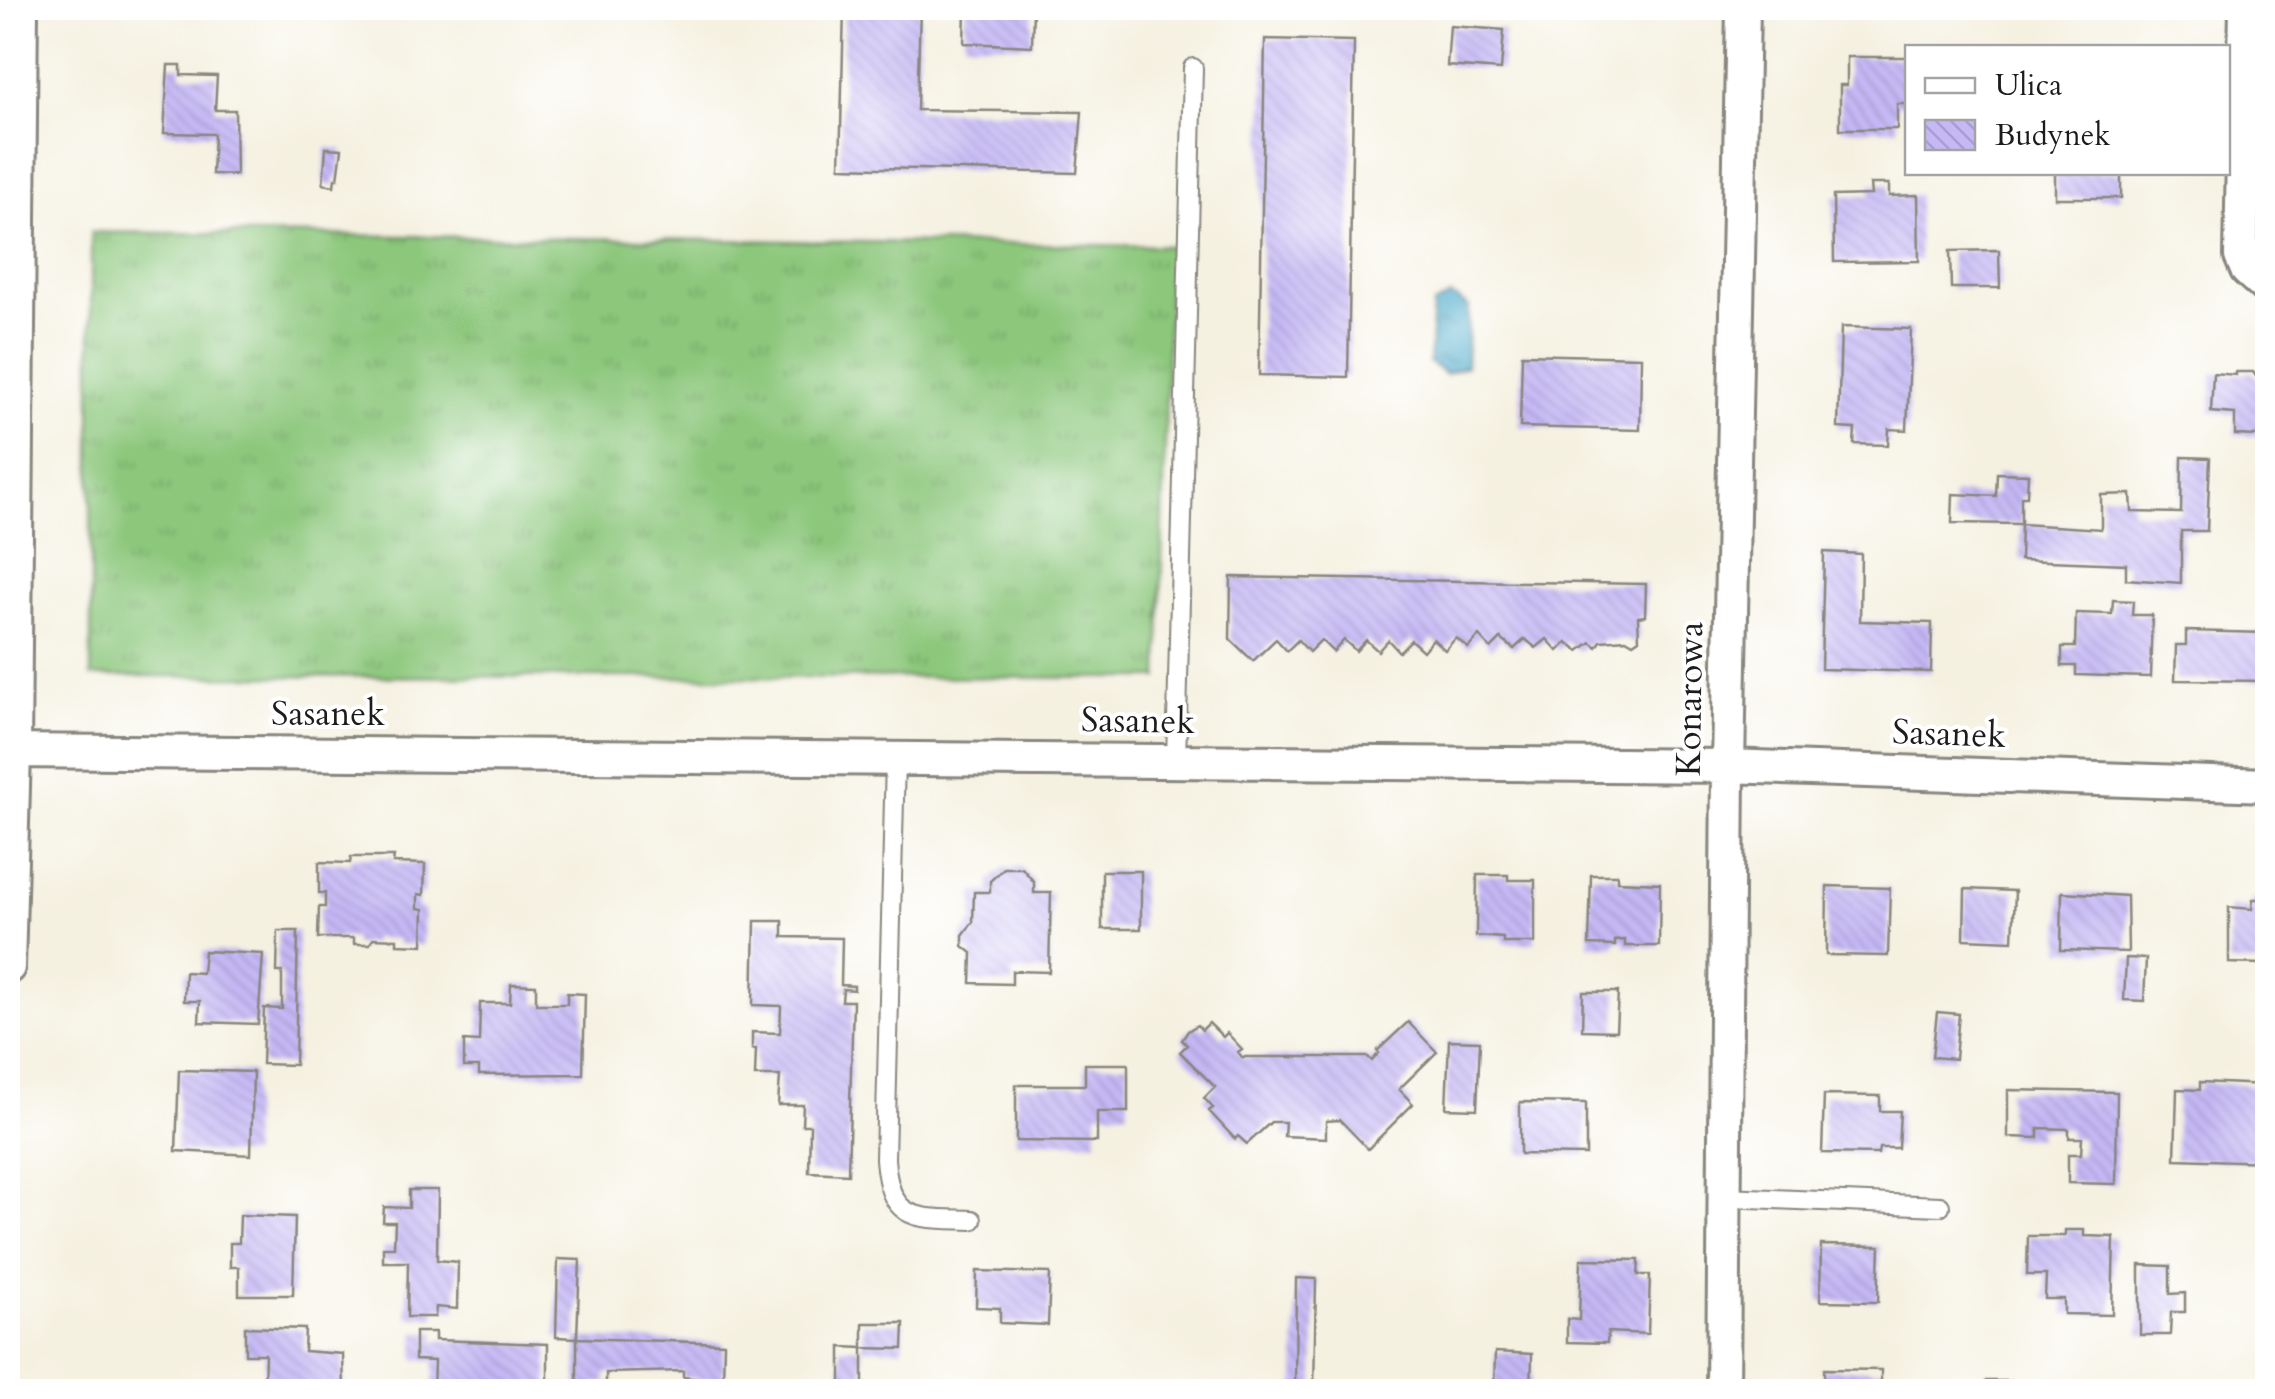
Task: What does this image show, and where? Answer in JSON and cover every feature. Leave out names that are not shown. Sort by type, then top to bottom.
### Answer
[{"type":"street","points":[[8,967],[22,8]]},
{"type":"street","name":"Konarowa","points":[[1723,1392],[1728,766],[1743,8]]},
{"type":"street","points":[[2246,8],[2241,256],[2247,270],[2268,290]]},
{"type":"street","name":"Sasanek","points":[[11,751],[1728,766],[2268,785]]},
{"type":"lane","points":[[1176,762],[1193,68]]},
{"type":"lane","points":[[894,759],[887,1190],[899,1208],[921,1217],[972,1220]]},
{"type":"lane","points":[[1725,1197],[1940,1206]]},
{"type":"green space","points":[[91,232],[1170,246],[1159,678],[91,676]]},
{"type":"water","points":[[1451,296],[1469,307],[1466,366],[1445,374],[1429,362],[1433,305]]},
{"type":"building","points":[[844,8],[920,8],[917,110],[1082,112],[1077,173],[840,167]]},
{"type":"building","points":[[965,8],[1033,8],[1032,46],[964,43]]},
{"type":"building","points":[[1450,26],[1504,30],[1501,70],[1447,66]]},
{"type":"building","points":[[1265,39],[1354,41],[1348,377],[1259,375]]},
{"type":"building","points":[[1847,57],[1905,57],[1905,104],[1897,104],[1897,129],[1840,129],[1840,85],[1847,85]]},
{"type":"building","points":[[168,65],[181,65],[181,75],[217,76],[215,110],[235,110],[236,175],[212,174],[214,134],[164,133]]},
{"type":"building","points":[[326,148],[342,149],[334,186],[323,184]]},
{"type":"building","points":[[2055,175],[2121,175],[2121,198],[2055,198]]},
{"type":"building","points":[[1870,184],[1889,184],[1889,196],[1918,195],[1919,261],[1834,262],[1833,196],[1871,195]]},
{"type":"building","points":[[1999,250],[2000,288],[1951,288],[1950,251]]},
{"type":"building","points":[[1841,327],[1911,329],[1907,430],[1889,429],[1888,445],[1854,444],[1855,429],[1838,428]]},
{"type":"building","points":[[1522,354],[1641,357],[1640,430],[1520,427]]},
{"type":"building","points":[[2253,372],[2258,379],[2268,379],[2268,444],[2257,436],[2235,435],[2235,414],[2211,412],[2213,373]]},
{"type":"building","points":[[2182,457],[2210,458],[2207,531],[2181,531],[2181,583],[2126,579],[2126,564],[2020,560],[2021,524],[2101,529],[2101,495],[2131,494],[2132,512],[2181,513]]},
{"type":"building","points":[[1997,473],[2028,474],[2027,496],[2021,496],[2021,524],[1952,523],[1953,494],[1996,496]]},
{"type":"building","points":[[1824,552],[1861,554],[1860,621],[1932,623],[1931,672],[1821,669]]},
{"type":"building","points":[[1231,577],[1646,584],[1645,616],[1638,617],[1639,639],[1633,643],[1626,639],[1601,641],[1597,647],[1591,642],[1579,651],[1567,642],[1558,651],[1547,639],[1536,648],[1525,639],[1514,649],[1501,639],[1491,649],[1479,636],[1468,648],[1456,638],[1445,650],[1433,639],[1423,651],[1411,640],[1399,652],[1388,640],[1378,651],[1366,640],[1356,651],[1344,640],[1333,652],[1321,640],[1309,652],[1298,640],[1287,651],[1276,639],[1253,661],[1230,639]]},
{"type":"building","points":[[2113,600],[2133,601],[2132,615],[2152,615],[2150,677],[2076,675],[2076,666],[2062,666],[2062,647],[2075,647],[2076,613],[2112,614]]},
{"type":"building","points":[[2186,631],[2268,633],[2268,681],[2175,680],[2176,645],[2186,645]]},
{"type":"building","points":[[351,857],[394,857],[393,863],[425,864],[424,895],[418,894],[418,908],[424,909],[423,945],[397,944],[397,939],[373,938],[370,944],[354,944],[354,938],[318,938],[319,907],[325,907],[325,893],[319,893],[319,862],[350,863]]},
{"type":"building","points":[[1004,868],[1022,868],[1034,882],[1034,893],[1051,893],[1049,972],[1012,971],[1012,984],[971,983],[972,953],[963,946],[963,935],[973,922],[974,892],[990,892],[990,881]]},
{"type":"building","points":[[1102,871],[1141,871],[1141,929],[1102,929]]},
{"type":"building","points":[[1477,875],[1535,880],[1535,943],[1503,943],[1503,938],[1476,936]]},
{"type":"building","points":[[1591,875],[1660,883],[1659,946],[1625,946],[1625,940],[1615,941],[1615,946],[1589,945]]},
{"type":"building","points":[[1827,886],[1890,888],[1888,956],[1826,955]]},
{"type":"building","points":[[1965,889],[2015,891],[2013,941],[1964,939]]},
{"type":"building","points":[[2062,892],[2127,896],[2128,952],[2061,950]]},
{"type":"building","points":[[2253,899],[2268,899],[2268,989],[2261,989],[2261,964],[2229,963],[2229,907],[2252,909]]},
{"type":"building","points":[[755,921],[783,921],[783,937],[842,938],[841,985],[854,986],[854,990],[843,989],[842,1001],[853,1001],[848,1174],[809,1172],[810,1125],[802,1125],[803,1105],[778,1105],[780,1076],[755,1076],[752,1032],[780,1033],[781,1006],[753,1005]]},
{"type":"building","points":[[278,931],[298,931],[295,1065],[262,1064],[264,1008],[282,1009],[282,972],[277,972]]},
{"type":"building","points":[[204,951],[263,954],[258,1024],[199,1022],[200,1001],[184,1001],[185,972],[202,973]]},
{"type":"building","points":[[2126,958],[2146,959],[2144,1001],[2124,1000]]},
{"type":"building","points":[[511,984],[536,985],[536,1004],[567,1004],[567,993],[585,994],[583,1074],[479,1075],[479,1067],[464,1067],[464,1041],[479,1042],[480,1003],[510,1003]]},
{"type":"building","points":[[1583,992],[1618,992],[1616,1031],[1582,1030]]},
{"type":"building","points":[[1937,1012],[1959,1014],[1955,1059],[1932,1057]]},
{"type":"building","points":[[1408,1022],[1437,1052],[1399,1089],[1413,1104],[1368,1149],[1340,1120],[1326,1121],[1326,1138],[1284,1136],[1285,1122],[1271,1122],[1247,1144],[1238,1136],[1235,1139],[1209,1111],[1213,1108],[1204,1098],[1215,1087],[1180,1052],[1187,1045],[1182,1040],[1188,1031],[1197,1025],[1202,1030],[1209,1023],[1223,1037],[1227,1033],[1242,1049],[1238,1052],[1242,1057],[1368,1057],[1372,1061],[1377,1051]]},
{"type":"building","points":[[1449,1040],[1480,1041],[1477,1109],[1446,1108]]},
{"type":"building","points":[[1085,1064],[1128,1064],[1128,1112],[1097,1112],[1097,1142],[1016,1141],[1016,1085],[1085,1085]]},
{"type":"building","points":[[179,1070],[253,1072],[251,1155],[176,1151]]},
{"type":"building","points":[[2200,1082],[2266,1085],[2268,1162],[2175,1159],[2177,1089],[2200,1090]]},
{"type":"building","points":[[2008,1090],[2117,1092],[2116,1184],[2068,1183],[2068,1154],[2081,1154],[2082,1138],[2069,1138],[2069,1129],[2038,1128],[2038,1138],[2008,1137]]},
{"type":"building","points":[[1824,1095],[1880,1096],[1880,1111],[1900,1111],[1898,1148],[1879,1148],[1878,1154],[1822,1153]]},
{"type":"building","points":[[1520,1102],[1586,1103],[1586,1155],[1520,1154]]},
{"type":"building","points":[[409,1190],[438,1190],[437,1260],[458,1262],[457,1309],[436,1307],[435,1317],[407,1317],[408,1262],[383,1262],[383,1247],[394,1247],[395,1222],[383,1222],[384,1207],[409,1208]]},
{"type":"building","points":[[240,1215],[295,1217],[293,1295],[239,1295],[239,1267],[230,1267],[230,1243],[239,1243]]},
{"type":"building","points":[[2065,1230],[2084,1230],[2084,1236],[2114,1237],[2112,1315],[2064,1314],[2064,1299],[2045,1299],[2046,1275],[2027,1275],[2028,1236],[2065,1236]]},
{"type":"building","points":[[1821,1245],[1880,1246],[1878,1302],[1820,1301]]},
{"type":"building","points":[[558,1259],[580,1260],[577,1338],[556,1337]]},
{"type":"building","points":[[1581,1259],[1639,1260],[1638,1275],[1650,1275],[1648,1334],[1608,1332],[1607,1343],[1567,1342],[1567,1319],[1579,1320]]},
{"type":"building","points":[[2140,1265],[2170,1266],[2170,1294],[2185,1293],[2185,1312],[2171,1312],[2170,1335],[2140,1335]]},
{"type":"building","points":[[977,1271],[1050,1273],[1048,1325],[1000,1323],[1000,1308],[976,1307]]},
{"type":"building","points":[[1296,1278],[1316,1279],[1314,1392],[1295,1392]]},
{"type":"building","points":[[863,1323],[904,1323],[903,1349],[863,1348]]},
{"type":"building","points":[[245,1327],[305,1329],[304,1351],[343,1354],[344,1392],[267,1392],[265,1354],[245,1354]]},
{"type":"building","points":[[415,1332],[435,1332],[435,1340],[548,1344],[548,1385],[566,1385],[566,1392],[433,1392],[434,1361],[415,1360]]},
{"type":"building","points":[[577,1338],[724,1343],[723,1382],[683,1377],[683,1371],[606,1373],[606,1383],[596,1383],[596,1392],[577,1392]]},
{"type":"building","points":[[841,1347],[863,1348],[863,1392],[841,1392]]},
{"type":"building","points":[[1495,1352],[1532,1354],[1531,1392],[1494,1392]]},
{"type":"building","points":[[1824,1369],[1881,1370],[1881,1392],[1818,1392],[1818,1383],[1824,1383]]},
{"type":"building","points":[[1986,1381],[2052,1381],[2052,1392],[1986,1392]]}]
